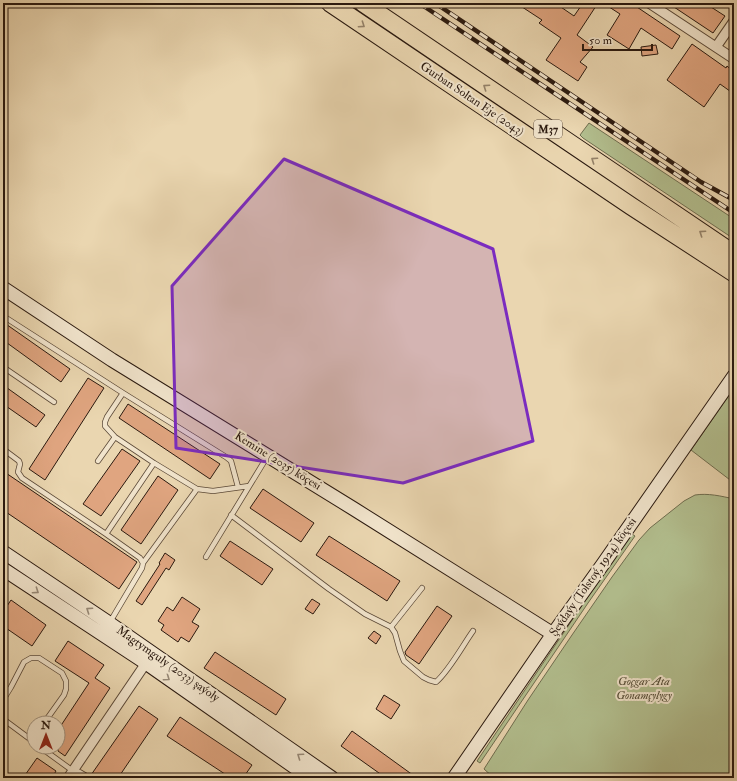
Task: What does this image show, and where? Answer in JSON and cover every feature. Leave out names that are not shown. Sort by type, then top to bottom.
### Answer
[{"type":"highway","name":"Gurban Soltan Eje (2043)","points":[[330,3],[631,206],[732,268]]},
{"type":"highway","name":"Gurban Soltan Eje (2043)","points":[[362,3],[732,268]]},
{"type":"street","points":[[649,3],[734,59]]},
{"type":"street","points":[[716,47],[734,20]]},
{"type":"street","name":"Kemine (2035) köçesi","points":[[3,288],[112,360],[268,455],[553,634]]},
{"type":"street","name":"Şeýdaýy (Tolstoý, 1924) köçesi","points":[[454,778],[734,376]]},
{"type":"street","name":"Magtymguly (2033) şaýoly","points":[[3,552],[109,623],[332,778]]},
{"type":"street","name":"Magtymguly (2033) şaýoly","points":[[3,569],[146,663],[310,778]]},
{"type":"street","points":[[85,778],[71,775],[146,663]]},
{"type":"lane","points":[[3,316],[226,457],[231,461],[238,487]]},
{"type":"lane","points":[[3,367],[54,402]]},
{"type":"lane","points":[[123,393],[105,422],[105,426],[115,437],[197,489],[213,491],[249,486]]},
{"type":"lane","points":[[98,461],[115,437]]},
{"type":"lane","points":[[3,449],[19,461],[20,464],[18,472],[22,478],[106,534],[140,558],[143,563]]},
{"type":"lane","points":[[206,557],[268,455]]},
{"type":"lane","points":[[106,534],[154,463]]},
{"type":"lane","points":[[109,623],[142,568],[143,563],[197,489]]},
{"type":"lane","points":[[231,515],[329,590],[365,614],[391,627],[395,633],[404,661],[423,677],[429,680],[436,682],[440,678],[473,631]]},
{"type":"lane","points":[[391,627],[422,588]]},
{"type":"lane","points":[[3,700],[24,662],[31,658],[39,658],[62,673],[66,681],[64,695],[50,715]]},
{"type":"lane","points":[[3,719],[26,735]]},
{"type":"lane","points":[[49,755],[71,775]]},
{"type":"highlighted area","points":[[284,159],[493,249],[533,441],[403,483],[176,448],[172,286]]},
{"type":"green space","points":[[589,123],[734,219],[734,239],[583,138],[580,135]]},
{"type":"green space","points":[[734,388],[734,483],[691,450]]},
{"type":"green space","name":"Goçgar Ata Gonamçylygy","points":[[695,495],[710,495],[734,499],[734,778],[494,778],[484,769],[528,700],[612,577],[639,540],[650,528],[684,501]]},
{"type":"green space","points":[[632,534],[635,536],[480,763],[477,761],[585,601]]},
{"type":"building","points":[[516,3],[555,3],[574,16],[583,3],[598,3],[577,35],[593,47],[580,62],[587,67],[578,81],[546,60],[561,38],[539,23],[542,20]]},
{"type":"building","points":[[603,3],[631,3],[680,36],[672,49],[641,28],[629,49],[607,35],[620,14]]},
{"type":"building","points":[[668,3],[714,3],[711,7],[725,16],[713,33]]},
{"type":"building","points":[[692,44],[734,72],[734,94],[720,84],[704,107],[667,80]]},
{"type":"building","points":[[656,45],[658,54],[642,56],[641,47]]},
{"type":"building","points":[[3,322],[70,369],[61,382],[3,340]]},
{"type":"building","points":[[88,378],[104,388],[45,480],[29,469]]},
{"type":"building","points":[[3,385],[45,415],[36,427],[3,404]]},
{"type":"building","points":[[128,404],[220,464],[210,479],[119,418]]},
{"type":"building","points":[[122,449],[140,461],[101,516],[83,504]]},
{"type":"building","points":[[3,471],[137,562],[119,589],[3,510]]},
{"type":"building","points":[[158,476],[178,490],[141,544],[121,530]]},
{"type":"building","points":[[263,489],[314,523],[301,542],[250,508]]},
{"type":"building","points":[[329,536],[400,581],[387,601],[316,555]]},
{"type":"building","points":[[230,541],[273,569],[262,585],[220,556]]},
{"type":"building","points":[[165,553],[175,560],[169,570],[166,568],[142,605],[136,601],[160,564],[159,563]]},
{"type":"building","points":[[182,597],[200,609],[192,622],[199,626],[189,642],[181,637],[178,642],[161,630],[164,625],[158,621],[167,607],[173,611]]},
{"type":"building","points":[[312,599],[320,604],[313,614],[305,609]]},
{"type":"building","points":[[11,600],[46,625],[32,646],[3,626],[3,612]]},
{"type":"building","points":[[437,606],[452,616],[419,664],[406,655],[405,652]]},
{"type":"building","points":[[374,631],[381,636],[376,644],[368,638]]},
{"type":"building","points":[[68,641],[104,665],[95,678],[110,688],[66,754],[66,718],[89,683],[55,661]]},
{"type":"building","points":[[215,652],[286,699],[276,715],[204,668]]},
{"type":"building","points":[[384,695],[400,705],[391,719],[376,709]]},
{"type":"building","points":[[139,706],[158,719],[118,778],[96,778],[91,775]]},
{"type":"building","points":[[180,717],[252,765],[243,778],[231,778],[167,736]]},
{"type":"building","points":[[352,731],[417,778],[386,778],[341,746]]},
{"type":"building","points":[[37,758],[56,771],[52,778],[23,778]]},
{"type":"railway","points":[[419,3],[734,213]]},
{"type":"railway","points":[[435,3],[701,182],[734,200]]}]
